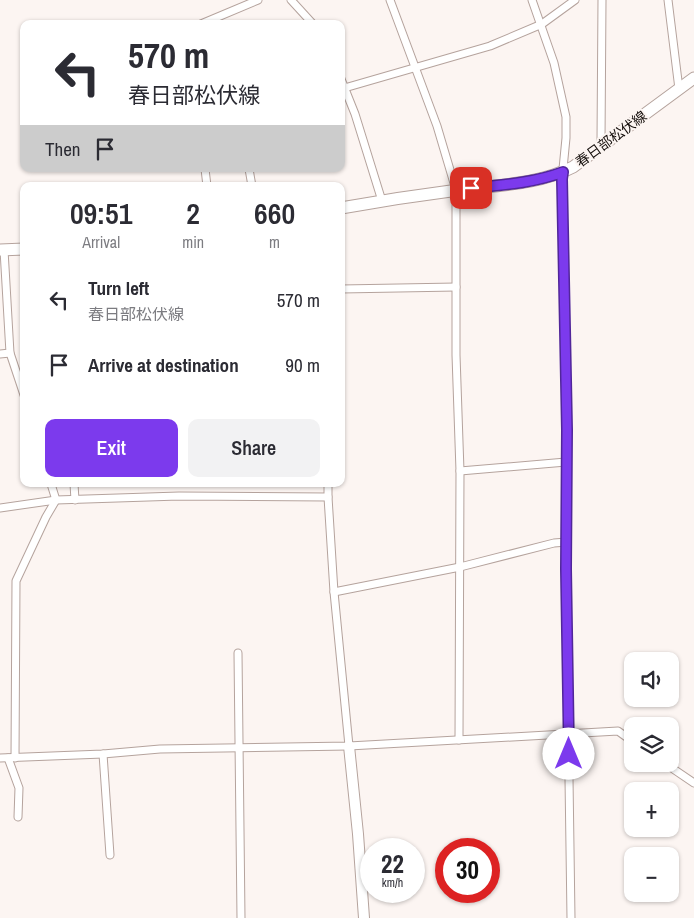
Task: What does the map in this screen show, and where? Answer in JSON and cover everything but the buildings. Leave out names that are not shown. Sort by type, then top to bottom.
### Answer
[{"type":"main road","name":"春日部松伏線","points":[[345,207],[553,176],[573,167],[694,78]]},
{"type":"main road","points":[[2,250],[20,249]]},
{"type":"street","points":[[217,20],[258,0]]},
{"type":"street","points":[[291,0],[310,20]]},
{"type":"street","points":[[390,0],[437,126],[456,190],[460,471],[459,740]]},
{"type":"street","points":[[532,0],[554,62],[566,117],[562,179],[567,430],[566,542],[571,918]]},
{"type":"street","points":[[345,88],[490,46],[542,24],[575,0]]},
{"type":"street","points":[[602,0],[602,146]]},
{"type":"street","points":[[668,0],[679,89]]},
{"type":"street","points":[[345,93],[355,114],[382,201]]},
{"type":"street","points":[[2,250],[10,353],[20,383]]},
{"type":"street","points":[[345,289],[456,287]]},
{"type":"street","points":[[0,354],[10,353]]},
{"type":"street","points":[[460,471],[566,462]]},
{"type":"street","points":[[18,817],[19,788],[12,758],[16,581],[46,516],[56,500],[52,487]]},
{"type":"street","points":[[74,487],[75,500]]},
{"type":"street","points":[[328,487],[334,592],[358,834],[364,918]]},
{"type":"street","points":[[0,508],[56,500],[180,496],[328,497]]},
{"type":"street","points":[[334,592],[460,567],[554,543],[566,542]]},
{"type":"street","points":[[238,653],[241,918]]},
{"type":"street","points":[[0,758],[103,754],[160,749],[349,746],[618,731],[624,735]]},
{"type":"street","points":[[103,754],[110,855]]},
{"type":"street","points":[[678,772],[694,783]]},
{"type":"route","points":[[471,188],[540,179],[563,172],[569,754]]}]
